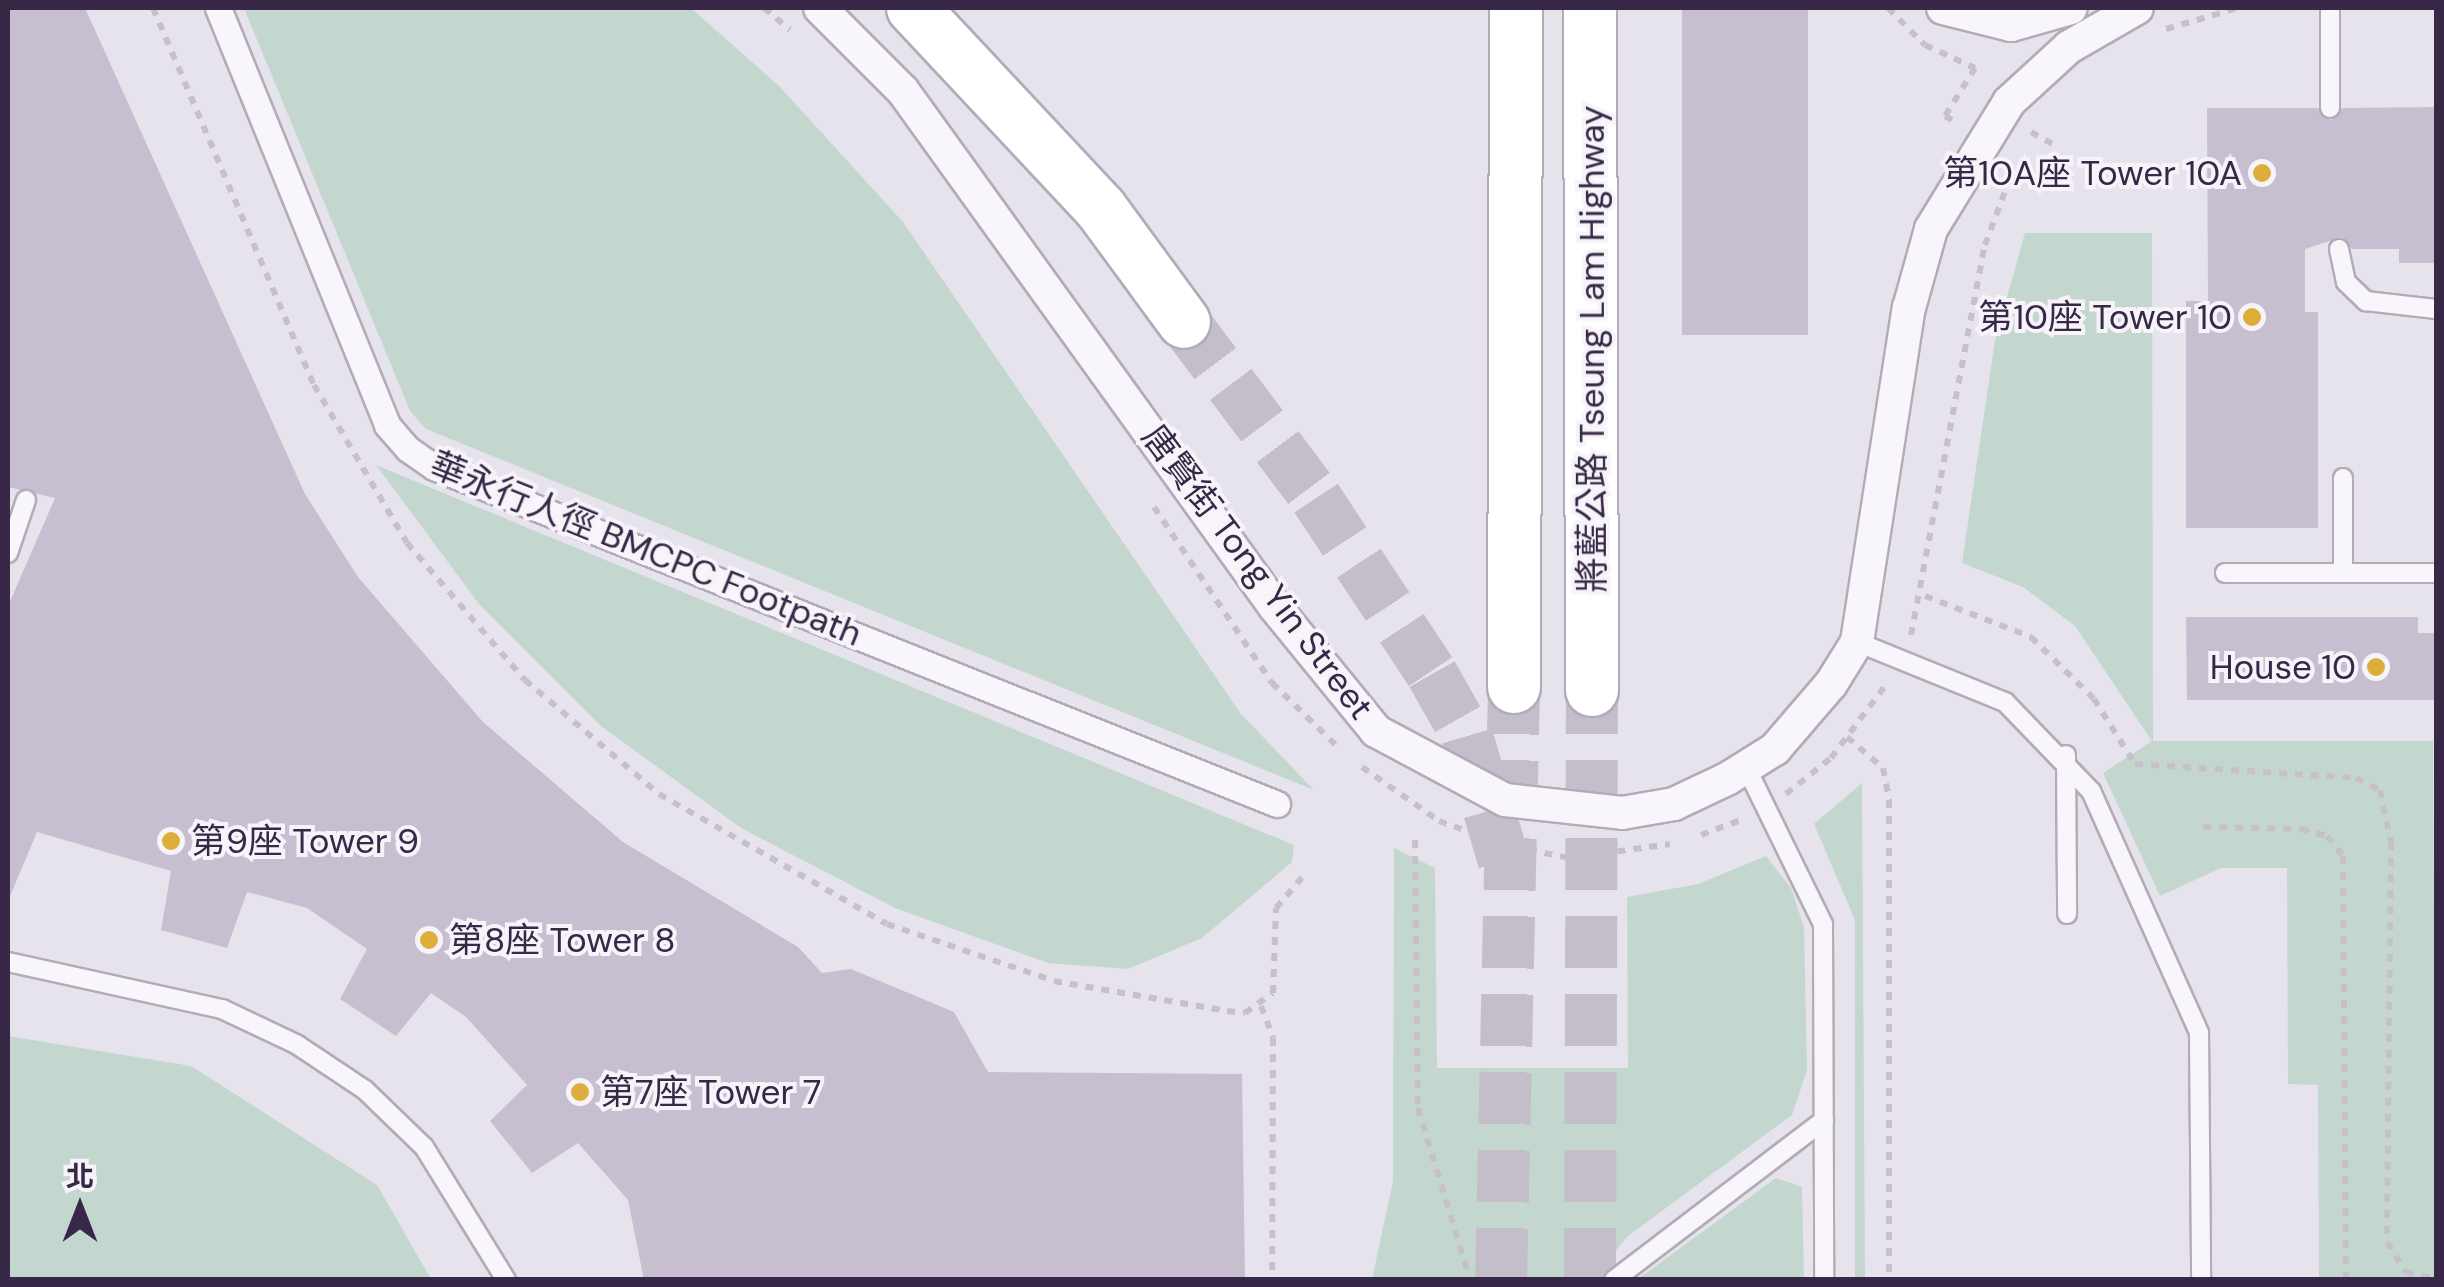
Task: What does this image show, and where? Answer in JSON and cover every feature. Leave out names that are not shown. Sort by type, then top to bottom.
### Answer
[{"type":"main road","points":[[913,8],[1101,210],[1184,322]]},
{"type":"main road","points":[[1514,687],[1516,8]]},
{"type":"main road","name":"將藍公路 Tseung Lam Highway","points":[[1590,8],[1592,690]]},
{"type":"street","name":"華永行人徑 BMCPC Footpath","points":[[218,8],[387,425],[408,448],[434,467],[1278,804]]},
{"type":"street","name":"唐賢街 Tong Yin Street","points":[[820,8],[903,90],[1275,607],[1376,731],[1476,790],[1551,811],[1674,804],[1746,767],[1808,716],[1857,642],[1908,308],[1931,229],[1964,162],[2010,102],[2069,47],[2137,8]]},
{"type":"street","points":[[1942,8],[2011,26],[2071,8]]},
{"type":"lane","points":[[2330,8],[2330,108]]},
{"type":"lane","points":[[2339,248],[2346,282],[2366,301],[2436,309]]},
{"type":"lane","points":[[2343,478],[2343,574]]},
{"type":"lane","points":[[8,554],[26,500]]},
{"type":"lane","points":[[2224,574],[2436,573]]},
{"type":"lane","points":[[1857,642],[1978,686],[2066,756],[2147,902],[2199,1033],[2201,1280]]},
{"type":"lane","points":[[2066,756],[2067,914]]},
{"type":"lane","points":[[1746,767],[1823,924],[1824,1280]]},
{"type":"lane","points":[[8,962],[222,1009],[296,1044],[365,1090],[424,1148],[506,1280]]},
{"type":"lane","points":[[1614,1280],[1824,1120]]},
{"type":"path","points":[[153,8],[314,385],[357,464],[465,615],[590,740],[732,843],[888,924],[1054,981],[1228,1011],[1262,1006]]},
{"type":"path","points":[[1888,8],[1925,45],[1975,68],[1945,116],[1954,120]]},
{"type":"path","points":[[1925,596],[2031,636],[2094,699],[2136,764],[2356,778],[2380,790],[2392,842],[2387,1242],[2406,1272],[2436,1279]]},
{"type":"path","points":[[1848,737],[1883,768],[1889,800],[1889,1280]]},
{"type":"path","points":[[2203,826],[2300,828],[2326,836],[2342,856],[2346,1280]]},
{"type":"path","points":[[1415,840],[1418,1108],[1470,1280]]},
{"type":"path","points":[[1272,1280],[1272,1038],[1262,1006],[1278,977],[1276,908],[1305,874]]},
{"type":"green space","points":[[244,8],[691,8],[780,87],[903,222],[1241,714],[1314,790],[426,429],[410,411]]},
{"type":"green space","points":[[2025,233],[2152,233],[2153,741],[2433,741],[2436,1279],[2319,1279],[2318,1085],[2288,1084],[2287,868],[2221,868],[2160,896],[2103,773],[2152,741],[2075,626],[2023,587],[1962,563],[1995,340]]},
{"type":"green space","points":[[376,465],[1294,845],[1292,862],[1202,938],[1128,969],[1048,963],[895,908],[741,828],[601,726],[479,604]]},
{"type":"green space","points":[[1862,783],[1865,1279],[1855,1279],[1855,920],[1814,824]]},
{"type":"green space","points":[[1394,848],[1435,868],[1437,1068],[1628,1068],[1627,897],[1698,884],[1766,856],[1791,888],[1804,927],[1807,1070],[1792,1115],[1628,1236],[1592,1279],[1372,1279],[1393,1181]]},
{"type":"green space","points":[[8,1036],[191,1066],[377,1185],[431,1279],[8,1279]]},
{"type":"green space","points":[[1776,1178],[1802,1187],[1804,1279],[1638,1279]]},
{"type":"building","points":[[8,8],[85,8],[305,494],[358,577],[483,722],[623,842],[798,947],[822,973],[851,969],[954,1012],[988,1072],[1242,1074],[1245,1280],[644,1280],[628,1200],[578,1143],[532,1173],[490,1121],[527,1085],[466,1017],[431,993],[396,1036],[340,999],[367,949],[307,908],[247,892],[227,948],[161,930],[171,871],[37,832],[8,901],[8,606],[55,498],[8,487]]},
{"type":"building","points":[[1682,8],[1808,8],[1808,335],[1682,335]]},
{"type":"building","points":[[2436,107],[2436,263],[2399,263],[2399,249],[2352,249],[2342,237],[2305,249],[2305,312],[2318,312],[2318,528],[2186,528],[2186,301],[2208,301],[2207,108],[2318,108],[2331,120],[2342,108]]},
{"type":"building","points":[[2186,617],[2418,617],[2418,633],[2436,633],[2436,700],[2187,700]]},
{"type":"tunnel","points":[[1184,322],[1316,498],[1432,674],[1467,736],[1504,862]]},
{"type":"tunnel","points":[[1501,1280],[1514,687]]},
{"type":"tunnel","points":[[1590,1280],[1592,690]]},
{"type":"place","name":"第10A座 Tower 10A","points":[[2262,173]]},
{"type":"place","name":"第10座 Tower 10","points":[[2252,317]]},
{"type":"place","name":"House 10","points":[[2376,667]]},
{"type":"place","name":"第9座 Tower 9","points":[[171,841]]},
{"type":"place","name":"第8座 Tower 8","points":[[429,940]]},
{"type":"place","name":"第7座 Tower 7","points":[[580,1092]]}]
